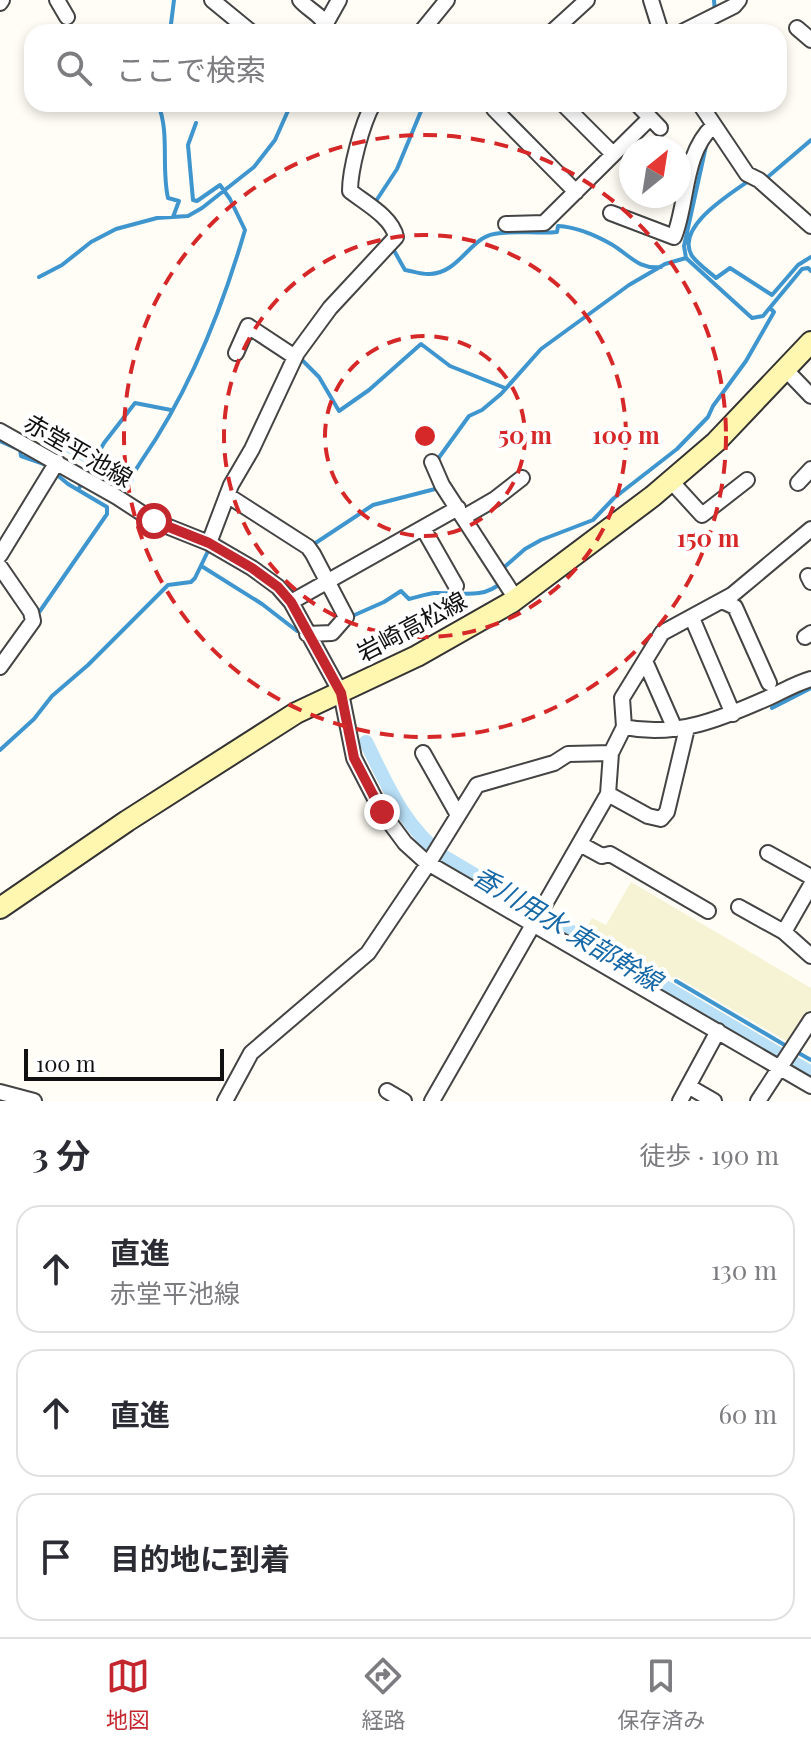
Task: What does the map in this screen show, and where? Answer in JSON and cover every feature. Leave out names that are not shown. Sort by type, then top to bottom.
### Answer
[{"type":"main road","name":"岩崎高松線","points":[[0,908],[127,821],[296,713],[468,629],[516,599],[671,481],[716,442],[811,342]]},
{"type":"street","points":[[57,0],[67,17]]},
{"type":"street","points":[[212,0],[241,24]]},
{"type":"street","points":[[300,0],[324,24]]},
{"type":"street","points":[[329,24],[339,0]]},
{"type":"street","points":[[428,24],[447,0]]},
{"type":"street","points":[[565,24],[587,0]]},
{"type":"street","points":[[651,0],[658,24]]},
{"type":"street","points":[[698,24],[734,6],[739,0]]},
{"type":"street","points":[[797,28],[811,40]]},
{"type":"street","points":[[209,543],[227,495],[295,357],[330,308],[396,237],[395,231],[371,206],[350,191],[351,170],[370,112]]},
{"type":"street","points":[[497,112],[576,192]]},
{"type":"street","points":[[571,112],[613,154]]},
{"type":"street","points":[[506,224],[544,223],[613,154],[655,123],[645,112]]},
{"type":"street","points":[[705,112],[747,174],[759,180],[811,226]]},
{"type":"street","points":[[691,164],[700,139],[713,126]]},
{"type":"street","points":[[611,213],[674,237],[680,208]]},
{"type":"street","points":[[236,353],[248,326],[295,357]]},
{"type":"street","points":[[786,370],[811,396]]},
{"type":"street","name":"赤堂平池線","points":[[0,431],[154,521],[209,543],[278,587],[291,602],[341,693],[354,758],[382,812],[405,843],[539,917],[811,1086]]},
{"type":"street","points":[[0,555],[57,462]]},
{"type":"street","points":[[432,462],[442,485],[516,599]]},
{"type":"street","points":[[798,483],[811,469]]},
{"type":"street","points":[[291,602],[423,528],[495,499],[522,478]]},
{"type":"street","points":[[671,481],[702,515],[747,480]]},
{"type":"street","points":[[227,495],[308,547],[346,617],[332,633],[307,634]]},
{"type":"street","points":[[423,528],[456,586]]},
{"type":"street","points":[[432,1101],[608,794],[611,753],[624,727],[622,698],[662,633],[722,601],[811,529]]},
{"type":"street","points":[[0,567],[31,612],[33,621],[0,667]]},
{"type":"street","points":[[722,601],[735,607],[769,683]]},
{"type":"street","points":[[692,618],[733,714]]},
{"type":"street","points":[[608,794],[648,816],[661,819],[667,812],[681,729],[645,661]]},
{"type":"street","points":[[624,727],[639,730],[681,729],[733,714],[811,679]]},
{"type":"street","points":[[423,753],[458,815]]},
{"type":"street","points":[[225,1101],[251,1053],[368,953],[477,785],[554,763],[568,754],[611,753]]},
{"type":"street","points":[[580,844],[602,856],[610,854],[708,911]]},
{"type":"street","points":[[768,853],[811,877]]},
{"type":"street","points":[[784,932],[811,885]]},
{"type":"street","points":[[739,907],[784,932],[811,956]]},
{"type":"street","points":[[759,1101],[811,1020]]},
{"type":"street","points":[[680,1101],[718,1031]]},
{"type":"street","points":[[688,1086],[714,1101]]},
{"type":"street","points":[[387,1091],[404,1101]]},
{"type":"street","points":[[0,1092],[34,1101]]},
{"type":"shaded area","points":[[631,882],[811,988],[811,1010],[788,1042],[586,928],[592,918],[606,925]]},
{"type":"waterway","points":[[171,24],[174,0]]},
{"type":"waterway","points":[[714,0],[715,13]]},
{"type":"waterway","points":[[161,112],[168,198],[179,201],[173,217]]},
{"type":"waterway","points":[[39,277],[116,229],[157,218],[188,216],[202,208],[254,167],[275,140],[287,112]]},
{"type":"waterway","points":[[374,204],[397,169],[421,112]]},
{"type":"waterway","points":[[114,493],[133,474],[189,378],[215,320],[245,230],[220,185],[197,201],[193,200],[188,145],[196,123]]},
{"type":"waterway","points":[[763,181],[811,140]]},
{"type":"waterway","points":[[706,146],[684,246],[686,258],[752,318],[763,316],[802,269],[811,271]]},
{"type":"waterway","points":[[750,180],[719,202],[698,223],[691,234],[689,245],[692,256],[716,278],[730,268],[772,295],[798,265],[811,257]]},
{"type":"waterway","points":[[392,247],[405,270],[430,274],[449,268],[486,237],[509,232],[557,232],[558,226],[578,230],[611,244],[640,264],[661,267]]},
{"type":"waterway","points":[[435,463],[469,416],[482,410],[501,394],[541,349],[629,285],[665,264],[686,258]]},
{"type":"waterway","points":[[502,569],[541,540],[593,520],[614,498],[677,449],[708,417],[746,361],[774,312],[770,308]]},
{"type":"waterway","points":[[300,358],[319,377],[339,411],[369,390],[421,344],[450,366],[505,388]]},
{"type":"waterway","points":[[78,490],[104,443],[135,403],[171,410]]},
{"type":"waterway","name":"香川用水 東部幹線","points":[[45,432],[127,479]]},
{"type":"waterway","points":[[0,441],[20,450],[21,456],[44,464],[68,484],[107,507],[107,514],[35,615]]},
{"type":"waterway","points":[[311,546],[373,505],[439,488]]},
{"type":"waterway","points":[[0,750],[168,585],[191,582],[209,549]]},
{"type":"waterway","points":[[203,567],[262,604],[297,631],[304,632]]},
{"type":"waterway","points":[[350,617],[401,591],[409,599],[434,593],[470,594],[487,591],[502,582]]},
{"type":"waterway","points":[[772,708],[811,688]]},
{"type":"waterway","name":"香川用水 東部幹線","points":[[366,742],[407,818],[443,856],[811,1073]]},
{"type":"waterway","points":[[676,981],[788,1047]]},
{"type":"waterway","points":[[795,1051],[811,1060]]},
{"type":"route","points":[[154,521],[209,543],[252,568],[278,587],[291,602],[341,693],[354,758],[382,812]]}]
